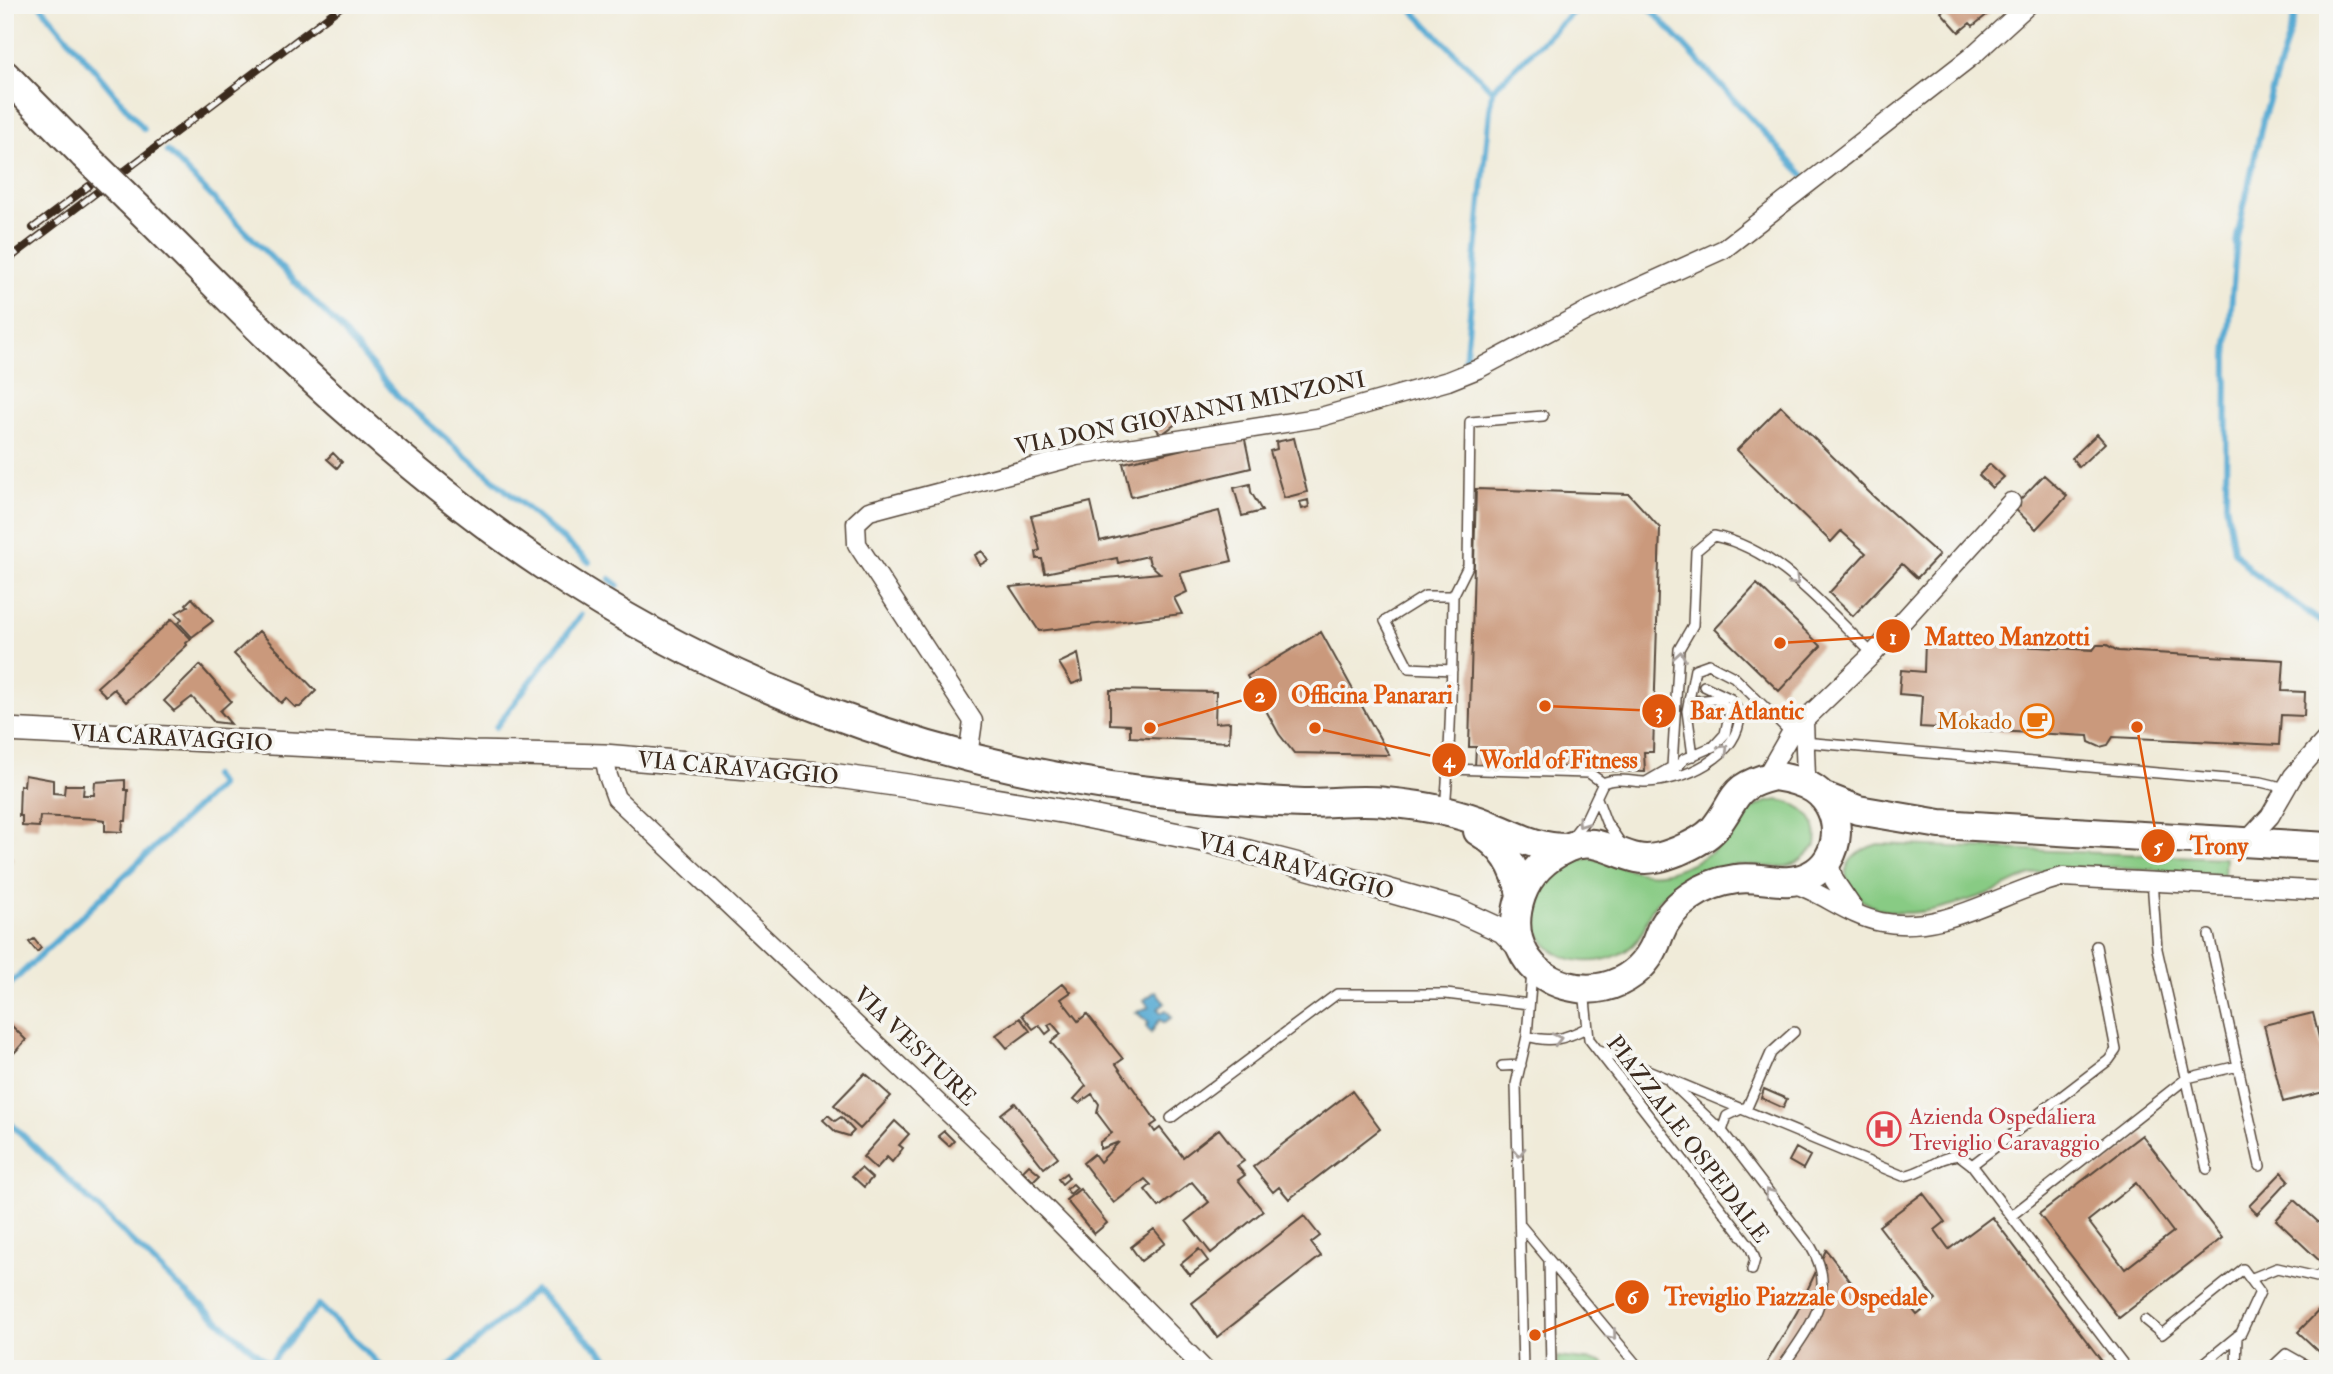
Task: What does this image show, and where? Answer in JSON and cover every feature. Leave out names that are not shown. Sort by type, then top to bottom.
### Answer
[{"type":"main road","name":"VIA CARAVAGGIO","points":[[5,75],[358,420],[547,568],[708,660],[797,699],[872,727],[968,756],[1139,790],[1276,801],[1384,802],[1446,812],[1488,824],[1532,844],[1567,848],[1578,844],[1604,845],[1644,859]]},
{"type":"main road","points":[[1644,859],[1657,859],[1696,842],[1713,829],[1733,796],[1756,780],[1774,776],[1858,810],[1940,824]]},
{"type":"main road","points":[[1816,792],[1830,806],[1835,821],[1831,855]]},
{"type":"main road","name":"VIA CARAVAGGIO","points":[[1446,812],[1489,837],[1505,852],[1517,877],[1521,897],[1516,929],[1528,959],[1554,982],[1584,989],[1611,987],[1639,969],[1653,951],[1666,919],[1698,892],[1737,878],[1788,882]]},
{"type":"main road","points":[[1788,882],[1808,876],[1854,833],[1869,827],[1940,824],[2328,847]]},
{"type":"main road","points":[[1521,897],[1532,874],[1567,848]]},
{"type":"street","name":"VIA DON GIOVANNI MINZONI","points":[[968,756],[973,721],[857,544],[856,523],[869,511],[1077,456],[1317,418],[1448,381],[1478,369],[1587,311],[1724,249],[1972,56],[2028,5]]},
{"type":"street","points":[[1756,780],[1768,773],[1798,734],[2011,502]]},
{"type":"street","name":"VIA CARAVAGGIO","points":[[5,730],[604,756],[831,775],[1067,812],[1203,840],[1457,910],[1503,931],[1528,959]]},
{"type":"street","points":[[1798,734],[1806,777],[1816,792]]},
{"type":"street","points":[[2245,843],[2270,816],[2286,788],[2328,737]]},
{"type":"street","name":"VIA VESTURE","points":[[604,756],[616,798],[993,1155],[1204,1369]]},
{"type":"street","points":[[2270,816],[2277,845]]},
{"type":"street","points":[[1831,855],[1833,880],[1858,914]]},
{"type":"street","points":[[1788,882],[1806,887],[1879,922],[1915,923],[1964,914],[2029,887],[2063,877],[2328,891]]},
{"type":"street","name":"VIA CARAVAGGIO","points":[[1457,910],[1500,910],[1521,897]]},
{"type":"lane","points":[[1446,812],[1453,596],[1468,566],[1470,422],[1543,416]]},
{"type":"lane","points":[[1646,782],[1672,766],[1679,649],[1693,625],[1696,551],[1714,536],[1730,539],[1769,556],[1873,654]]},
{"type":"lane","points":[[1452,670],[1409,668],[1385,621],[1425,596],[1453,596]]},
{"type":"lane","points":[[1693,756],[1687,711],[1689,694],[1695,669],[1709,664],[1734,677],[1798,734],[2261,782],[2286,788]]},
{"type":"lane","points":[[1448,769],[1589,773],[1603,783],[1615,780],[1665,780],[1722,754],[1733,740],[1739,722],[1736,707],[1731,699],[1704,686]]},
{"type":"lane","points":[[1665,780],[1684,760],[1714,746],[1725,734],[1730,711],[1716,699],[1695,701]]},
{"type":"lane","points":[[1567,848],[1603,783]]},
{"type":"lane","points":[[1597,798],[1618,840],[1644,859]]},
{"type":"lane","points":[[2152,880],[2157,949],[2207,1169]]},
{"type":"lane","points":[[2209,936],[2260,1166]]},
{"type":"lane","points":[[1972,1165],[2109,1060],[2116,1050],[2096,946]]},
{"type":"lane","points":[[1523,1369],[1517,1084],[1527,1037],[1530,1004],[1528,959]]},
{"type":"lane","name":"PIAZZALE OSPEDALE","points":[[1584,989],[1586,1028],[1597,1049],[1751,1248],[1755,1259],[1752,1270]]},
{"type":"lane","points":[[1171,1118],[1337,994],[1446,994],[1530,1004]]},
{"type":"lane","points":[[1527,1037],[1546,1042],[1570,1036],[1586,1028]]},
{"type":"lane","points":[[1722,1131],[1727,1116],[1744,1109],[1771,1054],[1794,1032]]},
{"type":"lane","points":[[1597,1049],[1903,1176],[1912,1175],[1945,1156],[1959,1155],[1972,1165],[2127,1369]]},
{"type":"lane","points":[[1502,1066],[1521,1065]]},
{"type":"lane","points":[[2011,1216],[2187,1078],[2238,1066]]},
{"type":"lane","points":[[1657,1072],[1695,1102],[1722,1131],[1811,1247],[1820,1268],[1823,1286],[1820,1309],[1781,1369]]},
{"type":"lane","points":[[1521,1226],[1640,1369]]},
{"type":"lane","points":[[1549,1259],[1551,1369]]},
{"type":"lane","points":[[2250,1279],[2277,1268],[2317,1277],[2328,1268]]},
{"type":"lane","points":[[2145,1320],[2162,1334],[2243,1269],[2260,1292],[2237,1336],[2197,1369]]},
{"type":"lane","points":[[2236,1369],[2237,1336]]},
{"type":"lane","points":[[2270,1369],[2286,1354],[2309,1367]]},
{"type":"green space","points":[[1779,800],[1802,809],[1815,828],[1816,845],[1798,862],[1781,867],[1726,866],[1691,879],[1658,901],[1650,912],[1642,933],[1631,947],[1608,959],[1583,961],[1562,956],[1547,945],[1537,930],[1533,913],[1536,895],[1544,879],[1558,867],[1590,858],[1643,873],[1667,872],[1687,865],[1719,846],[1751,810]]},
{"type":"green space","points":[[1878,844],[2225,858],[2224,875],[2115,867],[2049,870],[1957,904],[1901,913],[1868,904],[1855,893],[1847,881],[1846,873],[1851,860],[1863,850]]},
{"type":"green space","points":[[1557,1357],[1603,1362],[1608,1369],[1557,1369]]},
{"type":"water","points":[[1156,991],[1165,1003],[1158,1009],[1161,1013],[1166,1010],[1172,1017],[1164,1023],[1160,1019],[1151,1033],[1146,1026],[1149,1023],[1136,1012],[1149,1007],[1144,1000]]},
{"type":"building","points":[[1948,5],[1982,5],[1989,13],[1973,26],[1970,23],[1959,32],[1941,12]]},
{"type":"building","points":[[1781,406],[1874,497],[1939,555],[1917,578],[1902,564],[1853,616],[1829,593],[1866,553],[1841,531],[1831,542],[1737,450]]},
{"type":"building","points":[[1171,414],[1178,422],[1161,435],[1154,425]]},
{"type":"building","points":[[2097,434],[2105,443],[2079,467],[2072,458]]},
{"type":"building","points":[[1244,435],[1251,468],[1131,497],[1123,463]]},
{"type":"building","points":[[1294,438],[1307,492],[1284,498],[1270,451],[1277,449],[1276,442]]},
{"type":"building","points":[[333,453],[342,462],[337,468],[327,459]]},
{"type":"building","points":[[1990,464],[2004,477],[1992,488],[1979,475]]},
{"type":"building","points":[[2044,475],[2067,496],[2036,529],[2013,507]]},
{"type":"building","points":[[1250,484],[1251,492],[1262,511],[1242,516],[1234,488]]},
{"type":"building","points":[[1476,489],[1629,494],[1660,528],[1653,752],[1644,752],[1645,772],[1475,767],[1476,747],[1469,747]]},
{"type":"building","points":[[1308,500],[1309,507],[1302,509],[1300,502]]},
{"type":"building","points":[[1091,502],[1100,541],[1219,511],[1232,561],[1180,573],[1187,592],[1174,598],[1182,614],[1039,631],[1010,587],[1160,573],[1150,564],[1148,556],[1118,563],[1117,558],[1045,573],[1042,559],[1037,559],[1036,552],[1040,550],[1031,516]]},
{"type":"building","points":[[982,551],[988,560],[980,565],[975,555]]},
{"type":"building","points":[[1757,584],[1821,646],[1779,691],[1715,629]]},
{"type":"building","points":[[192,598],[213,621],[192,637],[179,623],[182,619],[176,613],[188,606],[186,604]]},
{"type":"building","points":[[172,619],[191,639],[187,645],[126,702],[114,689],[106,696],[97,687]]},
{"type":"building","points":[[259,631],[316,691],[300,707],[295,707],[286,698],[281,703],[234,654]]},
{"type":"building","points":[[1321,632],[1389,755],[1294,753],[1279,734],[1247,676]]},
{"type":"building","points":[[1925,641],[2093,650],[2097,645],[2107,645],[2118,651],[2284,660],[2282,691],[2305,692],[2304,716],[2281,715],[2279,745],[2113,737],[2108,745],[2100,747],[2089,742],[2088,736],[1920,727],[1922,696],[1899,694],[1901,670],[1924,672]]},
{"type":"building","points":[[1078,654],[1083,680],[1072,684],[1059,663]]},
{"type":"building","points":[[200,665],[231,701],[220,711],[231,724],[214,722],[192,697],[174,711],[164,701]]},
{"type":"building","points":[[1110,690],[1216,692],[1215,723],[1230,722],[1229,742],[1130,737],[1130,725],[1110,724]]},
{"type":"building","points":[[25,775],[53,780],[53,793],[64,794],[65,785],[84,785],[83,795],[94,795],[95,782],[125,780],[125,790],[128,790],[126,821],[123,821],[122,832],[105,831],[105,820],[97,819],[40,816],[39,827],[22,826],[22,816],[19,816],[20,785],[24,786]]},
{"type":"building","points":[[5,847],[13,860],[5,866]]},
{"type":"building","points":[[34,939],[41,948],[37,952],[29,942]]},
{"type":"building","points":[[1063,983],[1071,992],[1061,999],[1078,1021],[1087,1014],[1123,1059],[1116,1064],[1157,1122],[1151,1126],[1155,1132],[1160,1128],[1183,1157],[1219,1129],[1244,1161],[1237,1166],[1245,1175],[1238,1180],[1263,1211],[1211,1253],[1186,1221],[1209,1202],[1192,1182],[1159,1207],[1145,1190],[1151,1185],[1145,1179],[1114,1203],[1083,1163],[1094,1154],[1100,1162],[1119,1142],[1100,1149],[1100,1142],[1112,1133],[1097,1113],[1099,1104],[1092,1094],[1079,1103],[1074,1099],[1086,1086],[1051,1042],[1061,1034],[1052,1023],[1048,1025],[1051,1030],[1046,1034],[1039,1025],[1033,1029],[1022,1015]]},
{"type":"building","points":[[2313,1013],[2328,1074],[2328,1091],[2283,1102],[2264,1025]]},
{"type":"building","points":[[1020,1018],[1030,1031],[1007,1048],[996,1035]]},
{"type":"building","points":[[5,1019],[26,1040],[14,1053],[5,1045]]},
{"type":"building","points":[[865,1073],[891,1096],[860,1129],[834,1105]]},
{"type":"building","points":[[1764,1089],[1787,1099],[1783,1108],[1761,1098]]},
{"type":"building","points":[[1352,1091],[1380,1129],[1289,1199],[1279,1187],[1273,1192],[1253,1167]]},
{"type":"building","points":[[1015,1103],[1058,1157],[1044,1168],[1001,1114]]},
{"type":"building","points":[[828,1115],[835,1121],[841,1117],[854,1131],[849,1136],[836,1132],[823,1120]]},
{"type":"building","points":[[895,1121],[909,1134],[899,1145],[903,1148],[892,1162],[887,1157],[876,1169],[863,1157]]},
{"type":"building","points":[[944,1131],[954,1141],[949,1146],[938,1136]]},
{"type":"building","points":[[2142,1135],[2222,1238],[2119,1318],[2039,1214]],"holes":[[[2136,1183],[2173,1232],[2125,1269],[2088,1221]]]},
{"type":"building","points":[[1796,1148],[1810,1156],[1803,1169],[1789,1161]]},
{"type":"building","points":[[1029,1165],[1040,1174],[1033,1181],[1023,1171]]},
{"type":"building","points":[[861,1168],[872,1178],[864,1187],[852,1176]]},
{"type":"building","points":[[2282,1172],[2289,1180],[2257,1214],[2249,1206]]},
{"type":"building","points":[[1066,1173],[1069,1178],[1062,1184],[1058,1179]]},
{"type":"building","points":[[1073,1184],[1077,1188],[1070,1194],[1066,1189]]},
{"type":"building","points":[[1080,1189],[1107,1223],[1094,1234],[1066,1200]]},
{"type":"building","points":[[1923,1193],[1945,1222],[1935,1230],[1949,1249],[1992,1217],[2104,1364],[2097,1369],[1763,1369],[1797,1312],[1826,1250],[1873,1310],[1898,1291],[1917,1315],[1936,1300],[1879,1226]]},
{"type":"building","points":[[2294,1200],[2328,1231],[2328,1257],[2322,1263],[2276,1220]]},
{"type":"building","points":[[1304,1216],[1320,1236],[1311,1243],[1321,1256],[1217,1337],[1192,1303]]},
{"type":"building","points":[[1154,1229],[1165,1243],[1141,1261],[1131,1247]]},
{"type":"building","points":[[1199,1249],[1208,1261],[1190,1275],[1181,1264]]},
{"type":"building","points":[[2328,1301],[2328,1360],[2298,1332]]},
{"type":"waterway","points":[[40,5],[144,129]]},
{"type":"waterway","points":[[1407,5],[1492,90],[1464,373]]},
{"type":"waterway","points":[[1492,90],[1580,5]]},
{"type":"waterway","points":[[1647,5],[1804,176]]},
{"type":"waterway","points":[[2298,5],[2263,120],[2237,237],[2227,356],[2226,503],[2234,551],[2251,571],[2328,627]]},
{"type":"waterway","points":[[167,151],[340,328],[398,397],[589,562]]},
{"type":"waterway","points":[[610,579],[618,585]]},
{"type":"waterway","points":[[496,727],[581,615]]},
{"type":"waterway","points":[[5,989],[220,785],[213,776]]},
{"type":"waterway","points":[[5,1118],[175,1283],[269,1364],[319,1305],[384,1369]]},
{"type":"waterway","points":[[446,1369],[535,1290],[619,1369]]},
{"type":"railway","points":[[5,262],[343,5]]},
{"type":"railway","points":[[33,228],[89,186]]},
{"type":"place","name":"Matteo Manzotti","points":[[1780,643]]},
{"type":"place","name":"Bar Atlantic","points":[[1545,706]]},
{"type":"place","name":"Mokado","points":[[2037,721]]},
{"type":"place","name":"Trony","points":[[2137,727]]},
{"type":"place","name":"Officina Panarari","points":[[1150,728]]},
{"type":"place","name":"World of Fitness","points":[[1315,728]]},
{"type":"place","name":"Azienda Ospedaliera Treviglio Caravaggio","points":[[1884,1129]]},
{"type":"place","name":"Treviglio Piazzale Ospedale","points":[[1535,1335]]}]
